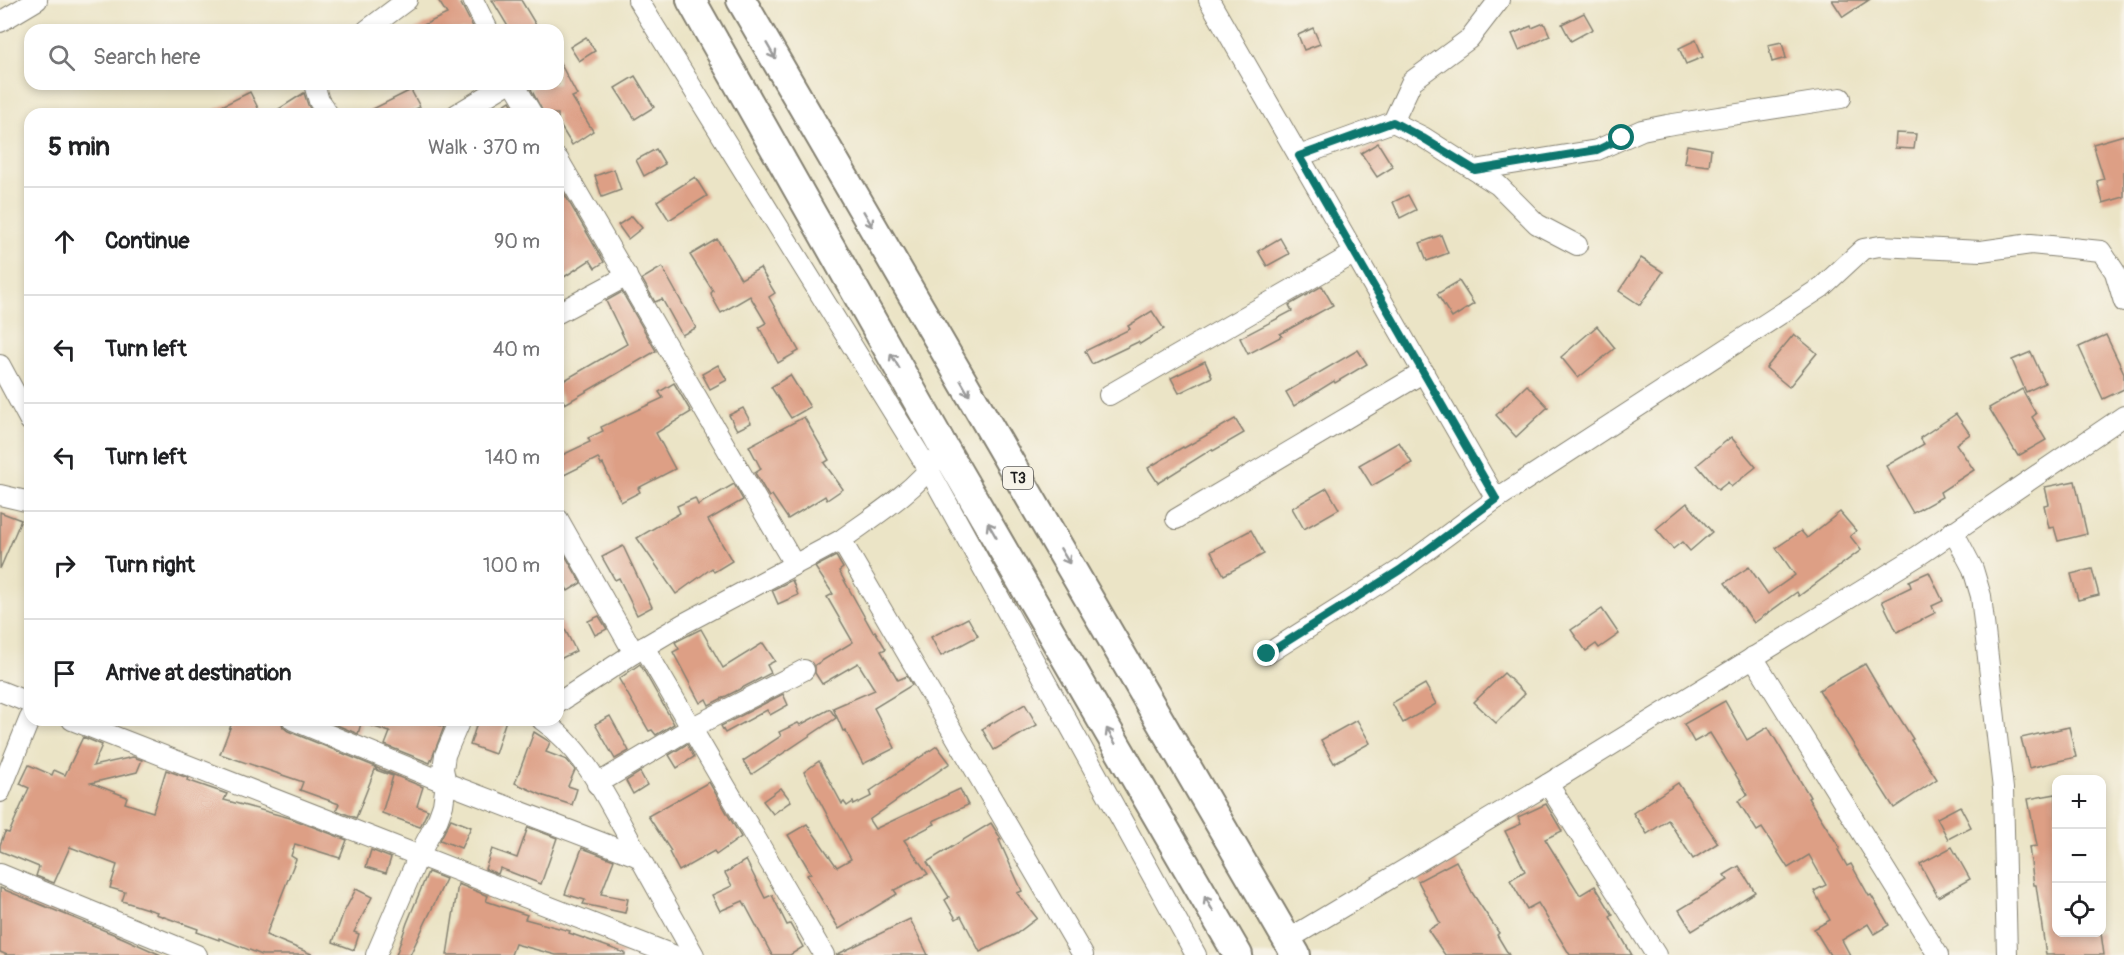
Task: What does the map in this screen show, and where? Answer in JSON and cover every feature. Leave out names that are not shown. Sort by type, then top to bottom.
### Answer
[{"type":"highway","points":[[691,0],[937,459],[1238,955]]},
{"type":"highway","name":"T3","points":[[741,0],[1292,948]]},
{"type":"street","points":[[0,22],[38,0]]},
{"type":"street","points":[[375,24],[407,0]]},
{"type":"street","points":[[473,0],[485,24]]},
{"type":"street","points":[[638,0],[937,459],[1197,955]]},
{"type":"street","points":[[1209,0],[1496,499]]},
{"type":"street","points":[[1299,156],[1393,122],[1412,81],[1470,39],[1499,0]]},
{"type":"street","points":[[316,90],[324,108]]},
{"type":"street","points":[[467,108],[497,90]]},
{"type":"street","points":[[518,90],[528,108]]},
{"type":"street","points":[[1475,170],[1597,150],[1642,130],[1667,125],[1841,98]]},
{"type":"street","points":[[1393,122],[1498,185],[1538,224],[1577,244]]},
{"type":"street","points":[[564,175],[627,276],[794,564]]},
{"type":"street","points":[[1267,654],[1400,570],[1496,499],[1822,287],[1863,249],[1880,246],[1981,250],[2031,244],[2101,250],[2115,272],[2124,302]]},
{"type":"street","points":[[1109,395],[1355,253]]},
{"type":"street","points":[[564,310],[627,276]]},
{"type":"street","points":[[0,365],[24,410]]},
{"type":"street","points":[[1176,519],[1424,372]]},
{"type":"street","points":[[1292,948],[1548,783],[1918,556],[2124,416]]},
{"type":"street","points":[[564,699],[683,624],[842,540],[890,504],[937,459]]},
{"type":"street","points":[[0,495],[24,501]]},
{"type":"street","points":[[564,529],[639,650],[691,728],[824,955]]},
{"type":"street","points":[[1953,531],[1973,569],[1981,596],[2003,789],[2007,955]]},
{"type":"street","points":[[842,540],[1083,955]]},
{"type":"street","points":[[1753,657],[1938,955]]},
{"type":"street","points":[[597,784],[691,728],[804,670]]},
{"type":"street","points":[[0,691],[24,701]]},
{"type":"street","points":[[0,792],[27,726]]},
{"type":"street","points":[[87,726],[673,955]]},
{"type":"street","points":[[308,726],[446,783],[639,857]]},
{"type":"street","points":[[376,955],[443,805],[446,783],[443,769],[445,755],[457,726]]},
{"type":"street","points":[[551,726],[578,753],[694,955]]},
{"type":"street","points":[[1548,783],[1656,955]]},
{"type":"street","points":[[0,874],[197,955]]},
{"type":"building","points":[[438,0],[459,0],[471,24],[426,24],[447,14]]},
{"type":"building","points":[[492,0],[521,0],[535,24],[506,24]]},
{"type":"building","points":[[1832,0],[1869,0],[1843,17]]},
{"type":"building","points":[[1584,13],[1593,29],[1571,41],[1562,24]]},
{"type":"building","points":[[1544,23],[1550,36],[1519,50],[1512,34]]},
{"type":"building","points":[[1313,28],[1320,44],[1304,50],[1298,35]]},
{"type":"building","points":[[586,37],[595,51],[579,61],[570,47]]},
{"type":"building","points":[[1696,40],[1703,57],[1686,64],[1679,48]]},
{"type":"building","points":[[1782,42],[1786,58],[1772,62],[1768,45]]},
{"type":"building","points":[[564,70],[577,95],[572,97],[593,131],[572,145],[564,132],[564,108],[541,108],[532,90],[564,90]]},
{"type":"building","points":[[635,76],[654,107],[635,119],[615,88]]},
{"type":"building","points":[[411,90],[420,107],[418,108],[375,108]]},
{"type":"building","points":[[250,92],[258,108],[218,108]]},
{"type":"building","points":[[304,93],[310,108],[280,108]]},
{"type":"building","points":[[510,101],[514,108],[499,108]]},
{"type":"building","points":[[1896,133],[1916,134],[1914,149],[1895,148]]},
{"type":"building","points":[[2124,135],[2124,197],[2103,203],[2097,181],[2104,179],[2093,144]]},
{"type":"building","points":[[1378,143],[1393,167],[1377,177],[1361,153]]},
{"type":"building","points":[[1687,145],[1711,149],[1709,166],[1684,163]]},
{"type":"building","points":[[656,149],[665,164],[644,176],[636,160]]},
{"type":"building","points":[[614,169],[621,190],[602,197],[595,176]]},
{"type":"building","points":[[695,177],[707,196],[669,220],[657,201]]},
{"type":"building","points":[[564,193],[604,262],[595,268],[590,260],[564,277]]},
{"type":"building","points":[[1408,195],[1416,210],[1400,218],[1393,202]]},
{"type":"building","points":[[632,216],[642,228],[628,239],[618,225]]},
{"type":"building","points":[[1441,235],[1448,253],[1427,261],[1420,243]]},
{"type":"building","points":[[1280,238],[1289,254],[1267,266],[1258,251]]},
{"type":"building","points":[[717,239],[741,279],[760,268],[775,293],[769,297],[799,351],[778,363],[759,327],[766,323],[750,296],[721,313],[712,297],[713,291],[690,255]]},
{"type":"building","points":[[1641,258],[1663,272],[1640,305],[1619,291]]},
{"type":"building","points":[[662,267],[696,328],[682,335],[662,299],[655,302],[642,279]]},
{"type":"building","points":[[1459,281],[1474,304],[1452,318],[1437,294]]},
{"type":"building","points":[[1322,286],[1333,305],[1248,354],[1240,338],[1292,311],[1289,305]]},
{"type":"building","points":[[622,292],[656,351],[565,404],[564,381],[627,344],[606,301]]},
{"type":"building","points":[[1152,311],[1164,329],[1140,344],[1138,342],[1092,364],[1085,351],[1130,329],[1128,326]]},
{"type":"building","points":[[1597,326],[1615,348],[1578,378],[1561,357]]},
{"type":"building","points":[[1794,334],[1817,353],[1789,387],[1766,368]]},
{"type":"building","points":[[2106,335],[2124,373],[2124,389],[2103,399],[2079,347]]},
{"type":"building","points":[[1358,350],[1367,364],[1294,406],[1286,392]]},
{"type":"building","points":[[2031,352],[2045,383],[2026,392],[2012,360]]},
{"type":"building","points":[[1205,361],[1212,377],[1179,393],[1171,378]]},
{"type":"building","points":[[718,365],[727,380],[710,389],[702,374]]},
{"type":"building","points":[[790,375],[810,407],[791,418],[771,387]]},
{"type":"building","points":[[674,383],[691,412],[656,433],[675,469],[638,488],[640,492],[621,502],[598,458],[564,475],[564,454],[590,442],[588,438],[603,431],[601,427],[663,398],[659,392]]},
{"type":"building","points":[[1527,385],[1548,407],[1516,437],[1496,415]]},
{"type":"building","points":[[2022,389],[2036,414],[2032,417],[2046,440],[2018,456],[1989,408]]},
{"type":"building","points":[[743,408],[751,423],[737,430],[729,415]]},
{"type":"building","points":[[1956,414],[1970,434],[1956,444],[1974,470],[1940,492],[1942,497],[1913,513],[1886,466],[1924,444],[1920,438]]},
{"type":"building","points":[[804,417],[829,460],[824,463],[843,489],[827,500],[825,496],[788,519],[772,495],[769,497],[755,473],[761,469],[749,446]]},
{"type":"building","points":[[1235,419],[1244,433],[1213,451],[1212,449],[1158,483],[1148,468]]},
{"type":"building","points":[[1731,437],[1756,467],[1731,487],[1728,482],[1718,490],[1697,465]]},
{"type":"building","points":[[1399,442],[1412,463],[1372,486],[1359,465]]},
{"type":"building","points":[[2075,481],[2087,534],[2058,541],[2054,527],[2049,528],[2044,505],[2049,504],[2045,487]]},
{"type":"building","points":[[734,484],[743,500],[708,520],[732,561],[714,572],[712,568],[676,594],[637,538],[680,513],[677,506],[695,498],[698,505]]},
{"type":"building","points":[[1327,488],[1339,509],[1304,529],[1292,508]]},
{"type":"building","points":[[1687,503],[1712,532],[1690,551],[1682,542],[1673,549],[1656,529]]},
{"type":"building","points":[[0,512],[21,520],[0,569]]},
{"type":"building","points":[[1840,512],[1856,531],[1850,536],[1861,550],[1799,596],[1797,592],[1754,623],[1725,583],[1749,567],[1768,594],[1795,575],[1776,548],[1801,531],[1807,538]]},
{"type":"building","points":[[1251,530],[1264,554],[1224,575],[1211,551]]},
{"type":"building","points":[[623,546],[652,607],[637,615],[619,578],[615,580],[602,557]]},
{"type":"building","points":[[564,553],[581,583],[568,591],[564,585]]},
{"type":"building","points":[[836,556],[843,568],[839,571],[873,632],[875,631],[886,649],[881,651],[898,680],[907,676],[912,685],[874,708],[895,748],[863,764],[845,730],[843,731],[833,708],[875,690],[858,663],[822,684],[815,673],[815,665],[853,642],[827,597],[833,594],[815,567]]},
{"type":"building","points":[[2092,569],[2099,595],[2078,600],[2071,574]]},
{"type":"building","points":[[1929,572],[1943,601],[1932,606],[1935,613],[1897,632],[1882,601],[1911,587],[1909,581]]},
{"type":"building","points":[[792,580],[798,595],[778,604],[772,590]]},
{"type":"building","points":[[1602,609],[1619,634],[1599,648],[1596,644],[1586,651],[1571,630]]},
{"type":"building","points":[[599,616],[607,629],[595,635],[588,621]]},
{"type":"building","points":[[968,618],[978,636],[941,656],[931,637]]},
{"type":"building","points":[[564,628],[576,651],[564,657]]},
{"type":"building","points":[[701,629],[723,668],[763,643],[775,661],[767,665],[771,673],[709,705],[706,699],[700,703],[673,652],[679,649],[675,642]]},
{"type":"building","points":[[640,664],[674,724],[656,735],[652,730],[649,731],[619,679]]},
{"type":"building","points":[[1865,664],[1937,779],[1894,808],[1819,690]]},
{"type":"building","points":[[1504,673],[1525,694],[1496,723],[1474,702]]},
{"type":"building","points":[[1425,684],[1436,704],[1403,723],[1392,703]]},
{"type":"building","points":[[783,694],[788,705],[770,715],[767,710],[725,733],[721,726]]},
{"type":"building","points":[[1725,701],[1747,740],[1768,727],[1810,797],[1808,798],[1840,848],[1838,850],[1847,866],[1851,864],[1889,925],[1874,934],[1868,924],[1842,940],[1850,955],[1830,955],[1814,929],[1830,920],[1814,891],[1826,885],[1809,855],[1788,868],[1762,828],[1757,831],[1738,801],[1748,795],[1710,733],[1694,742],[1684,724]]},
{"type":"building","points":[[1025,704],[1037,725],[994,750],[982,729]]},
{"type":"building","points":[[830,709],[836,718],[752,774],[743,761],[781,736],[779,732],[798,723],[800,725]]},
{"type":"building","points":[[610,716],[629,751],[615,759],[595,724]]},
{"type":"building","points":[[1357,720],[1370,743],[1334,763],[1321,740]]},
{"type":"building","points":[[231,726],[283,726],[288,731],[376,767],[356,818],[336,810],[339,804],[300,790],[303,782],[220,754]]},
{"type":"building","points":[[339,726],[360,726],[358,734]]},
{"type":"building","points":[[371,726],[444,727],[430,763],[385,745],[390,732]]},
{"type":"building","points":[[476,726],[504,726],[495,754],[470,745]]},
{"type":"building","points":[[2069,727],[2076,757],[2029,768],[2021,738]]},
{"type":"building","points":[[534,732],[550,742],[546,752],[567,760],[575,770],[568,786],[577,789],[572,805],[515,783]]},
{"type":"building","points":[[83,737],[102,745],[93,766],[133,757],[142,760],[137,772],[91,783],[127,797],[125,803],[153,812],[166,770],[227,794],[224,800],[290,818],[347,840],[340,858],[295,844],[291,856],[296,859],[266,935],[314,955],[262,955],[197,932],[198,929],[156,914],[157,912],[122,901],[125,892],[110,888],[117,865],[70,847],[54,883],[36,876],[39,867],[0,851],[5,832],[9,833],[29,788],[20,784],[29,765],[52,775],[54,770],[65,775]]},
{"type":"building","points":[[687,744],[694,757],[677,768],[669,755]]},
{"type":"building","points":[[937,746],[950,763],[869,820],[875,829],[960,789],[968,805],[933,821],[935,824],[904,840],[928,874],[894,890],[897,894],[839,929],[807,875],[811,873],[788,835],[807,824],[837,867],[851,859],[804,772],[819,761],[842,804],[844,802],[847,806],[853,802],[854,805],[872,796],[870,791]]},
{"type":"building","points":[[377,768],[423,787],[417,806],[428,810],[420,827],[382,813],[393,776],[376,770]]},
{"type":"building","points":[[640,772],[647,785],[633,794],[626,781]]},
{"type":"building","points":[[709,782],[741,837],[716,855],[714,851],[679,871],[669,852],[671,851],[648,816]]},
{"type":"building","points":[[1678,783],[1718,843],[1693,859],[1668,820],[1647,834],[1633,813]]},
{"type":"building","points":[[781,788],[791,801],[773,814],[763,801]]},
{"type":"building","points":[[2052,795],[2052,937],[2102,937],[2104,955],[2046,955],[2029,847],[2037,846],[2028,799]]},
{"type":"building","points":[[1546,804],[1562,831],[1545,839],[1580,895],[1595,886],[1613,915],[1610,917],[1632,955],[1570,955],[1538,903],[1527,909],[1510,880],[1525,871],[1505,831],[1521,824],[1518,817]]},
{"type":"building","points":[[1960,806],[1971,827],[1948,839],[1937,818]]},
{"type":"building","points":[[451,819],[471,827],[461,848],[440,840]]},
{"type":"building","points":[[991,823],[1001,839],[999,840],[1022,891],[1017,893],[1037,918],[1016,934],[980,952],[961,916],[956,919],[945,900],[949,897],[927,862]]},
{"type":"building","points":[[528,827],[557,838],[541,884],[500,868],[498,874],[485,869],[492,849],[517,858]]},
{"type":"building","points":[[1952,847],[1970,879],[1938,897],[1920,864]]},
{"type":"building","points":[[582,848],[614,860],[601,894],[628,899],[625,913],[583,904],[585,900],[565,894]]},
{"type":"building","points":[[371,850],[391,858],[386,873],[366,867]]},
{"type":"building","points":[[746,860],[765,898],[772,895],[787,925],[790,924],[803,947],[790,955],[772,955],[743,901],[720,911],[712,895],[732,886],[725,873]]},
{"type":"building","points":[[1456,861],[1473,894],[1499,933],[1497,935],[1509,955],[1445,955],[1428,930],[1440,923],[1418,881]]},
{"type":"building","points":[[1739,866],[1755,892],[1692,931],[1679,910],[1728,880],[1724,875]]},
{"type":"building","points":[[428,872],[446,879],[410,955],[396,955],[407,923]]},
{"type":"building","points":[[458,884],[488,896],[486,901],[527,915],[525,919],[570,931],[569,933],[625,953],[625,955],[556,955],[515,944],[511,955],[447,955]]},
{"type":"building","points":[[0,888],[161,955],[7,955],[0,952]]},
{"type":"building","points":[[356,889],[372,897],[354,932],[359,934],[354,950],[333,942],[343,914]]},
{"type":"building","points":[[910,919],[928,955],[836,955]]},
{"type":"route","points":[[1267,654],[1400,570],[1496,499],[1299,156],[1393,122],[1475,170],[1597,150],[1622,138]]}]
